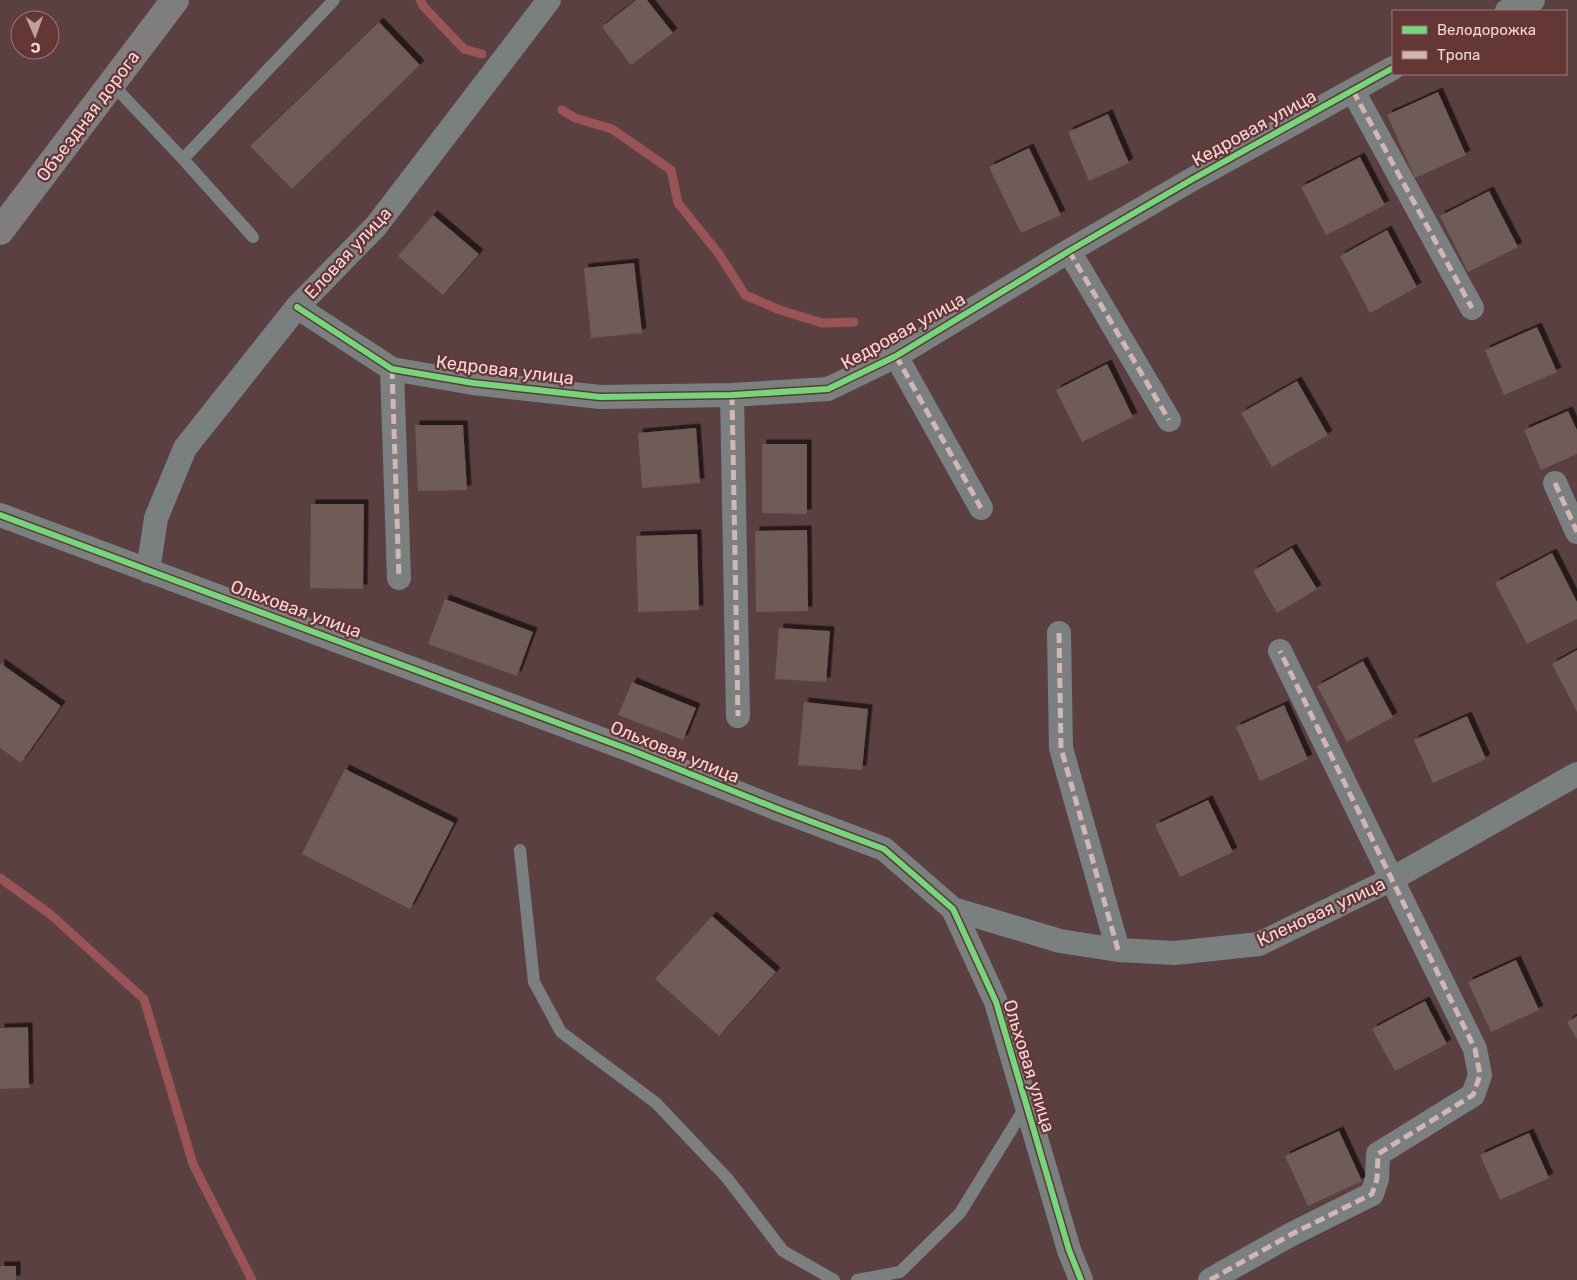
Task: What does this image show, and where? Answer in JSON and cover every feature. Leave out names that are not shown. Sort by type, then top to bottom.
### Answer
[{"type":"main road","name":"Объездная дорога","points":[[0,231],[175,0]]},
{"type":"street","name":"Еловая улица","points":[[148,571],[156,518],[185,448],[297,307],[376,226],[549,0]]},
{"type":"street","points":[[1509,10],[1532,0]]},
{"type":"street","name":"Кедровая улица","points":[[297,307],[392,369],[473,383],[600,397],[732,395],[828,389],[896,356],[1069,251],[1191,180],[1392,69]]},
{"type":"street","points":[[1353,91],[1472,308]]},
{"type":"street","points":[[1069,251],[1169,420]]},
{"type":"street","points":[[896,356],[981,508]]},
{"type":"street","points":[[392,369],[399,578]]},
{"type":"street","points":[[732,395],[738,716]]},
{"type":"street","points":[[1555,483],[1577,532]]},
{"type":"street","name":"Ольховая улица","points":[[0,515],[633,751],[884,849],[953,909],[996,1002],[1069,1250],[1081,1280]]},
{"type":"street","points":[[1059,634],[1061,748],[1118,950]]},
{"type":"street","points":[[1210,1280],[1290,1235],[1372,1194],[1378,1179],[1378,1154],[1473,1096],[1480,1075],[1475,1049],[1280,651]]},
{"type":"street","name":"Кленовая улица","points":[[953,909],[1060,941],[1118,950],[1175,953],[1259,944],[1392,879],[1577,774]]},
{"type":"lane","points":[[183,159],[334,0]]},
{"type":"lane","points":[[112,84],[253,237]]},
{"type":"lane","points":[[520,850],[534,982],[561,1032],[656,1103],[727,1178],[783,1251],[834,1280]]},
{"type":"lane","points":[[857,1280],[900,1272],[960,1213],[1026,1106]]},
{"type":"building","points":[[636,0],[647,0],[673,33],[631,65],[602,27]]},
{"type":"building","points":[[379,22],[420,65],[292,189],[250,146]]},
{"type":"building","points":[[1438,92],[1466,155],[1415,178],[1387,115]]},
{"type":"building","points":[[1108,114],[1129,163],[1089,181],[1068,132]]},
{"type":"building","points":[[1029,148],[1061,215],[1021,233],[989,167]]},
{"type":"building","points":[[1360,157],[1385,205],[1326,235],[1301,187]]},
{"type":"building","points":[[1489,191],[1518,247],[1468,272],[1440,216]]},
{"type":"building","points":[[433,215],[479,254],[443,295],[398,256]]},
{"type":"building","points":[[1387,230],[1417,287],[1370,313],[1340,256]]},
{"type":"building","points":[[634,263],[642,333],[591,338],[584,268]]},
{"type":"building","points":[[1537,327],[1557,372],[1504,395],[1485,350]]},
{"type":"building","points":[[1107,364],[1133,417],[1082,442],[1056,390]]},
{"type":"building","points":[[1297,381],[1328,435],[1272,467],[1241,413]]},
{"type":"building","points":[[1568,411],[1577,430],[1577,454],[1541,470],[1524,430]]},
{"type":"building","points":[[415,425],[463,425],[467,490],[418,491]]},
{"type":"building","points":[[696,428],[700,483],[642,488],[638,433]]},
{"type":"building","points":[[762,444],[807,444],[807,514],[762,513]]},
{"type":"building","points":[[311,504],[364,504],[363,589],[310,588]]},
{"type":"building","points":[[807,530],[808,611],[756,612],[755,531]]},
{"type":"building","points":[[697,534],[699,610],[638,612],[636,536]]},
{"type":"building","points":[[1292,548],[1317,589],[1277,613],[1253,571]]},
{"type":"building","points":[[1552,553],[1577,602],[1577,619],[1527,644],[1495,583]]},
{"type":"building","points":[[445,599],[533,632],[517,676],[428,644]]},
{"type":"building","points":[[779,628],[830,631],[826,682],[775,679]]},
{"type":"building","points":[[1577,650],[1577,712],[1552,664]]},
{"type":"building","points":[[1363,661],[1393,717],[1347,742],[1317,686]]},
{"type":"building","points":[[0,663],[61,706],[21,763],[0,748]]},
{"type":"building","points":[[632,682],[696,708],[683,740],[618,715]]},
{"type":"building","points":[[804,702],[868,709],[862,770],[798,765]]},
{"type":"building","points":[[1284,705],[1308,759],[1260,781],[1236,727]]},
{"type":"building","points":[[1467,716],[1486,759],[1433,783],[1414,740]]},
{"type":"building","points":[[345,769],[454,823],[410,909],[302,854]]},
{"type":"building","points":[[1208,800],[1233,852],[1180,877],[1155,825]]},
{"type":"building","points":[[712,916],[776,972],[719,1036],[655,979]]},
{"type":"building","points":[[1516,960],[1539,1010],[1491,1032],[1468,982]]},
{"type":"building","points":[[1425,1001],[1447,1044],[1395,1071],[1372,1029]]},
{"type":"building","points":[[1577,1016],[1577,1039],[1567,1022]]},
{"type":"building","points":[[28,1027],[29,1088],[0,1089],[0,1028]]},
{"type":"building","points":[[1339,1131],[1362,1181],[1308,1206],[1285,1156]]},
{"type":"building","points":[[1529,1133],[1549,1178],[1500,1200],[1480,1155]]},
{"type":"building","points":[[0,1266],[16,1266],[16,1280],[0,1280]]},
{"type":"waterway","points":[[420,0],[424,7],[464,49],[482,54]]},
{"type":"waterway","points":[[562,110],[575,118],[612,129],[671,170],[678,203],[719,254],[745,295],[780,310],[822,323],[854,322]]},
{"type":"waterway","points":[[0,878],[50,914],[144,999],[193,1164],[252,1280]]},
{"type":"marked path","points":[[1353,91],[1472,308]]},
{"type":"marked path","points":[[1069,251],[1169,420]]},
{"type":"marked path","points":[[896,356],[981,508]]},
{"type":"marked path","points":[[392,369],[399,578]]},
{"type":"marked path","points":[[732,395],[738,716]]},
{"type":"marked path","points":[[1555,483],[1577,532]]},
{"type":"marked path","points":[[1059,633],[1061,748],[1118,950]]},
{"type":"marked path","points":[[1210,1280],[1290,1235],[1372,1194],[1377,1179],[1378,1154],[1473,1095],[1480,1075],[1475,1049],[1280,651]]},
{"type":"cycle path","points":[[297,307],[392,369],[473,383],[600,397],[732,395],[828,389],[896,356],[1069,251],[1191,180],[1392,69]]},
{"type":"cycle path","points":[[0,515],[633,751],[884,849],[953,909],[996,1002],[1069,1250],[1081,1280]]}]
